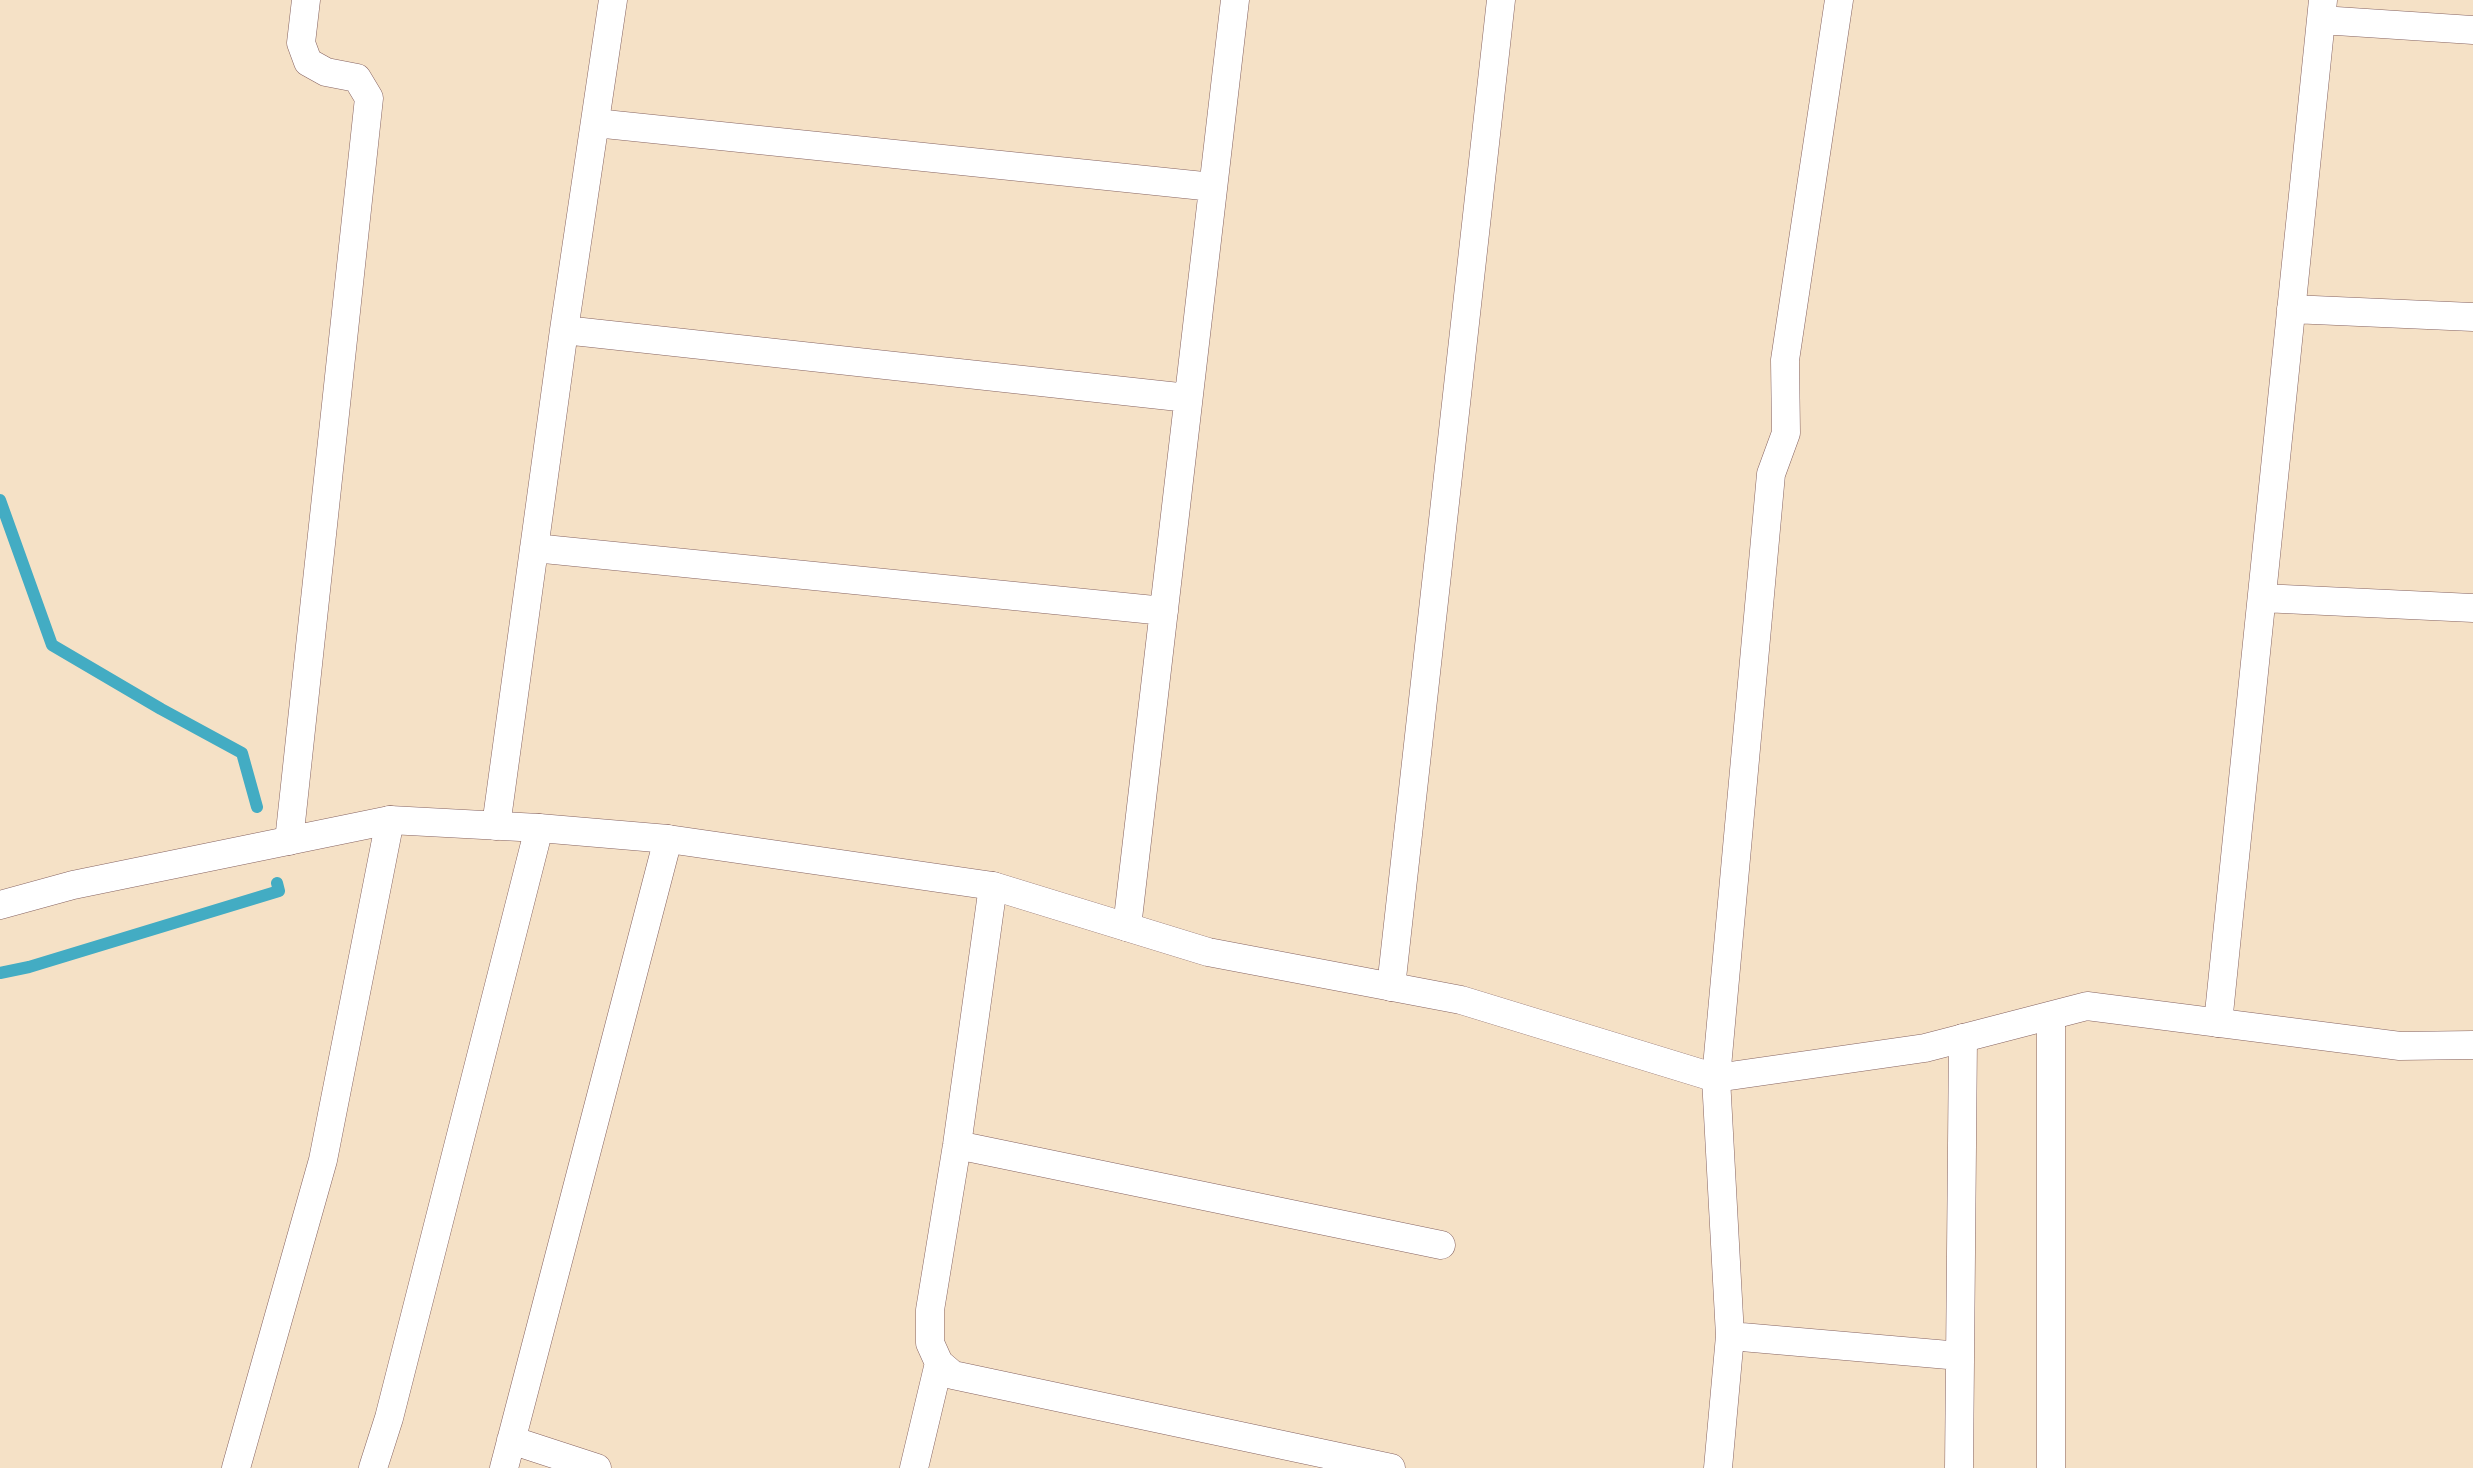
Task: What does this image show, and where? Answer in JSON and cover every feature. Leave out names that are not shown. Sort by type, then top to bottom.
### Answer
[{"type":"street","points":[[289,841],[368,98],[356,78],[326,72],[308,62],[301,43],[306,0]]},
{"type":"street","points":[[496,826],[564,330],[613,0]]},
{"type":"street","points":[[1127,927],[1235,0]]},
{"type":"street","points":[[1391,987],[1501,0]]},
{"type":"street","points":[[1718,1468],[1730,1336],[1716,1078],[1771,474],[1786,433],[1785,360],[1839,0]]},
{"type":"street","points":[[2218,1023],[2322,10],[2473,30]]},
{"type":"street","points":[[595,123],[1213,187]]},
{"type":"street","points":[[2291,309],[2473,317]]},
{"type":"street","points":[[564,330],[1188,398]]},
{"type":"street","points":[[534,548],[1164,611]]},
{"type":"street","points":[[2262,598],[2473,608]]},
{"type":"street","points":[[236,1468],[323,1160],[390,820]]},
{"type":"street","points":[[0,905],[73,885],[390,820],[539,828],[668,839],[994,886],[1208,952],[1461,1000],[1716,1078],[1925,1048],[2087,1006],[2400,1046],[2473,1045]]},
{"type":"street","points":[[373,1468],[392,1408],[539,828]]},
{"type":"street","points":[[504,1468],[668,839]]},
{"type":"street","points":[[994,886],[957,1145],[930,1310],[930,1342],[939,1363],[953,1374],[1391,1468]]},
{"type":"street","points":[[2051,1016],[2051,1468]]},
{"type":"street","points":[[1959,1468],[1963,1038]]},
{"type":"street","points":[[957,1145],[1441,1245]]},
{"type":"street","points":[[1730,1336],[1960,1356]]},
{"type":"street","points":[[914,1468],[939,1363]]},
{"type":"street","points":[[512,1440],[597,1468]]},
{"type":"waterway","points":[[0,500],[52,645],[161,709],[242,753],[257,807]]},
{"type":"waterway","points":[[0,973],[29,967],[279,891],[277,883]]}]
